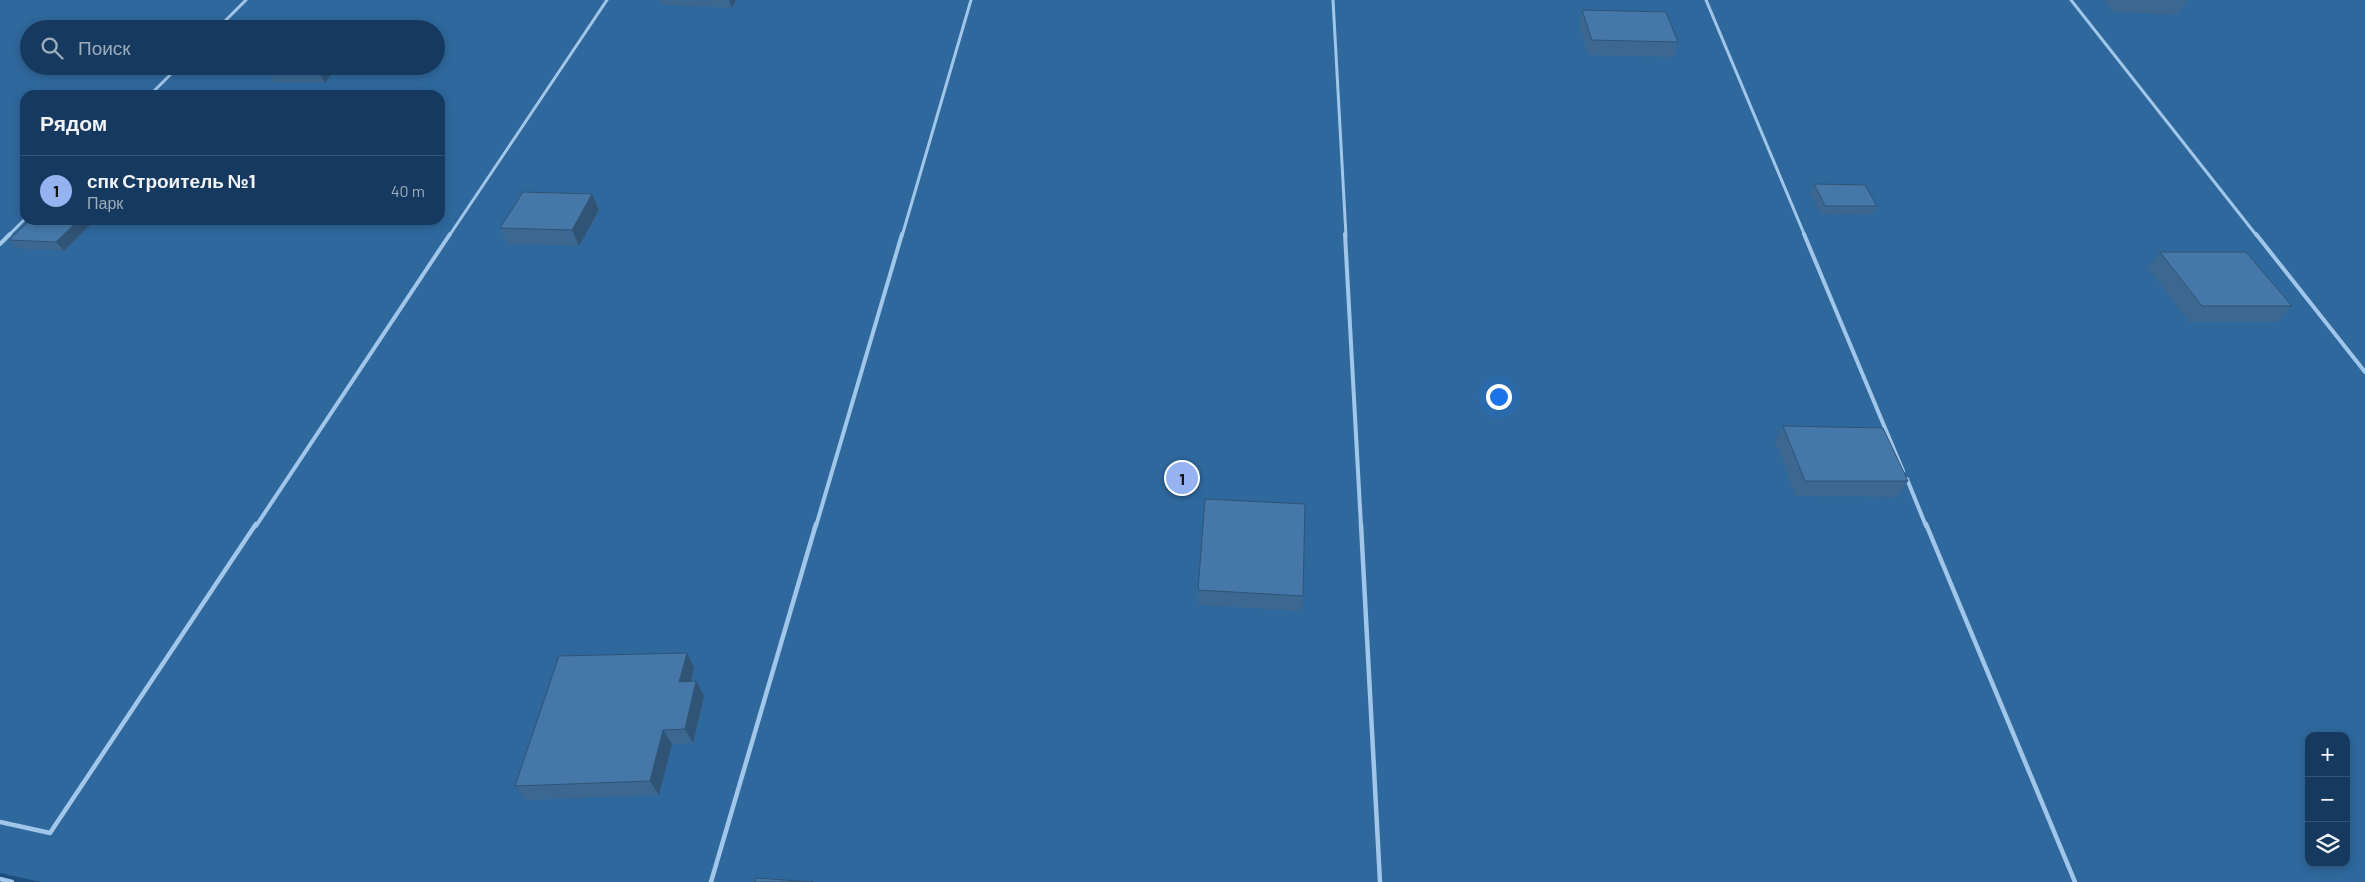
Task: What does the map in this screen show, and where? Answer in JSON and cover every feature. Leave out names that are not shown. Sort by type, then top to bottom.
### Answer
[{"type":"lane","points":[[226,20],[246,0]]},
{"type":"lane","points":[[0,822],[50,833],[607,0]]},
{"type":"lane","points":[[711,882],[971,0]]},
{"type":"lane","points":[[1333,0],[1380,882]]},
{"type":"lane","points":[[1706,0],[2076,882]]},
{"type":"lane","points":[[2071,0],[2365,372]]},
{"type":"lane","points":[[155,90],[170,75]]},
{"type":"lane","points":[[0,244],[20,225]]},
{"type":"lane","points":[[0,879],[12,882]]},
{"type":"shaded area","points":[[0,0],[2365,0],[2365,882],[41,882],[0,873]]},
{"type":"building","points":[[1582,10],[1666,12],[1678,42],[1592,40]]},
{"type":"building","points":[[1814,184],[1865,185],[1877,206],[1825,206]]},
{"type":"building","points":[[523,192],[592,194],[572,230],[500,228]]},
{"type":"building","points":[[25,225],[74,225],[56,242],[9,240]]},
{"type":"building","points":[[2160,252],[2246,252],[2292,306],[2202,306]]},
{"type":"building","points":[[1783,426],[1883,428],[1908,481],[1805,481]]},
{"type":"building","points":[[1205,499],[1305,504],[1303,596],[1198,590]]},
{"type":"building","points":[[687,653],[679,682],[696,681],[685,729],[663,730],[650,781],[515,786],[559,656]]},
{"type":"building","points":[[756,878],[813,882],[755,882]]},
{"type":"place","name":"спк Строитель №1","points":[[1182,478]]}]
